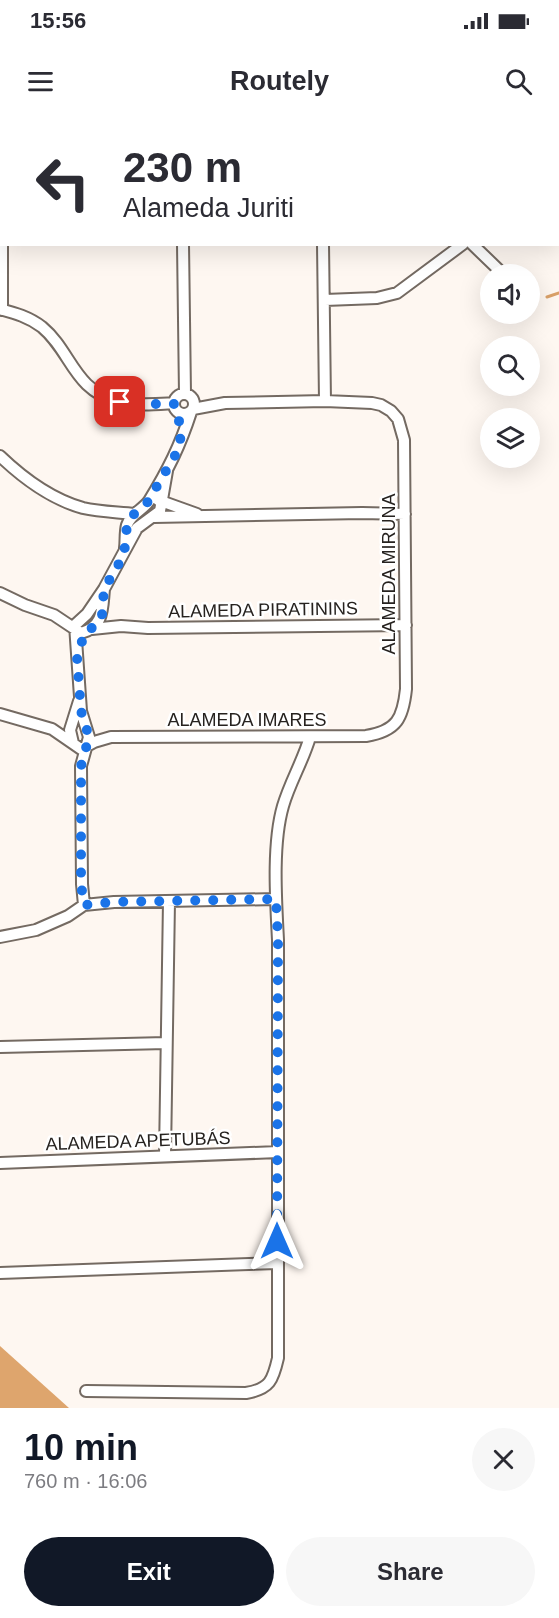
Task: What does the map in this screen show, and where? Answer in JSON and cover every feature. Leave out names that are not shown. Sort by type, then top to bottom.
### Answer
[{"type":"street","points":[[2,246],[1,309],[21,315],[44,329],[80,379],[107,397],[120,402],[176,408],[184,414],[191,403]]},
{"type":"street","points":[[84,630],[76,623],[87,614],[124,555],[135,514],[144,507],[167,471],[180,443],[191,403],[183,246]]},
{"type":"street","points":[[180,443],[181,428],[176,408],[179,396],[191,403],[325,401],[323,246]]},
{"type":"street","points":[[325,300],[377,298],[397,292],[460,246]]},
{"type":"street","points":[[474,246],[493,264]]},
{"type":"street","name":"ALAMEDA MIRUNA","points":[[325,401],[381,405],[391,411],[402,428],[404,440],[406,689],[404,708],[395,724],[383,732]]},
{"type":"street","points":[[0,456],[18,474],[66,502],[85,508],[135,514]]},
{"type":"street","points":[[132,527],[154,517],[160,511],[167,471]]},
{"type":"street","points":[[150,498],[203,516]]},
{"type":"street","points":[[112,512],[132,527]]},
{"type":"street","points":[[154,517],[405,514]]},
{"type":"street","points":[[84,905],[81,884],[81,766],[89,737],[80,698],[77,657],[84,630],[102,615],[104,589]]},
{"type":"street","points":[[0,593],[84,630]]},
{"type":"street","points":[[54,615],[102,615],[121,626]]},
{"type":"street","name":"ALAMEDA PIRATININS","points":[[84,630],[121,626],[148,628],[406,626]]},
{"type":"street","points":[[80,698],[70,730],[81,766]]},
{"type":"street","points":[[0,714],[51,729],[81,749],[111,737]]},
{"type":"street","points":[[51,729],[78,723],[111,737]]},
{"type":"street","name":"ALAMEDA IMARES","points":[[111,737],[366,736],[383,732]]},
{"type":"street","points":[[86,1391],[246,1393],[263,1388],[274,1376],[278,1358],[278,940],[276,899],[278,832],[282,808],[310,737]]},
{"type":"street","points":[[0,936],[36,930],[68,916],[84,905],[114,902],[276,899]]},
{"type":"street","points":[[165,1155],[169,901]]},
{"type":"street","points":[[0,1047],[166,1043]]},
{"type":"street","name":"ALAMEDA APETUBÁS","points":[[0,1163],[278,1152]]},
{"type":"street","points":[[0,1273],[277,1263]]},
{"type":"shaded area","points":[[0,1346],[69,1408],[0,1408]]},
{"type":"waterway","points":[[547,297],[559,293]]},
{"type":"route","points":[[120,402],[174,404],[181,428],[180,443],[167,471],[147,503],[132,516],[127,525],[124,555],[104,589],[100,621],[85,632],[77,657],[81,711],[89,737],[81,766],[81,884],[84,905],[114,902],[276,899],[278,940],[277,1241]]}]
